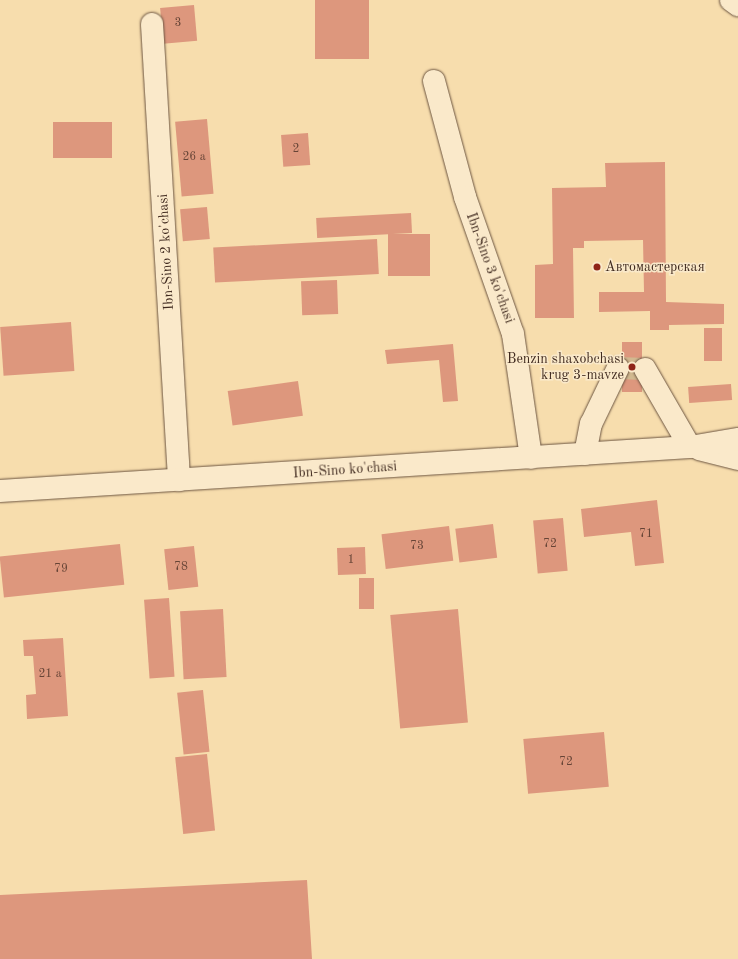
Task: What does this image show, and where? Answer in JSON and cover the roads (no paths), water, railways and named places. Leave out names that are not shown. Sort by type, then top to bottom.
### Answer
[{"type":"street","points":[[731,0],[738,5]]},
{"type":"street","name":"Ibn-Sino 2 ko'chasi","points":[[152,24],[178,480]]},
{"type":"street","name":"Ibn-Sino 3 ko'chasi","points":[[434,81],[465,197],[513,334],[531,458]]},
{"type":"street","points":[[585,454],[591,424],[618,368]]},
{"type":"street","points":[[645,369],[690,447],[738,459]]},
{"type":"street","points":[[690,447],[738,439]]},
{"type":"street","name":"Ibn-Sino ko'chasi","points":[[0,492],[690,447]]},
{"type":"tunnel","points":[[618,368],[645,369]]},
{"type":"place","name":"Автомастерская","points":[[597,267]]},
{"type":"place","name":"Benzin shaxobchasi krug 3-mavze","points":[[632,367]]}]
